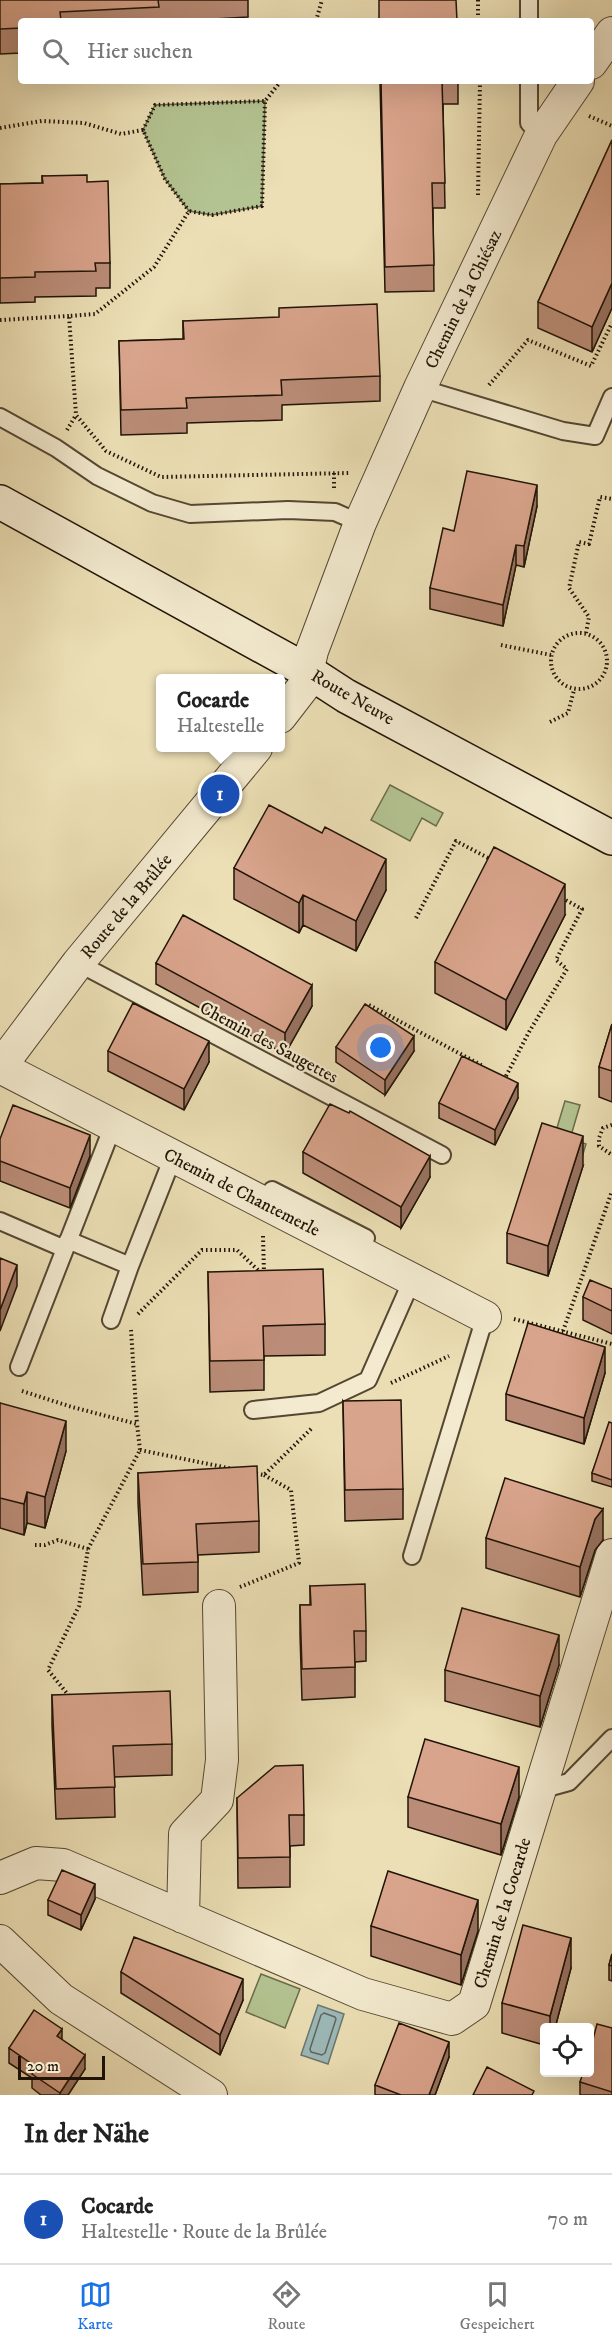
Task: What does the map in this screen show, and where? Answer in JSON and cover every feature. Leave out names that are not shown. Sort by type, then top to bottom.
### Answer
[{"type":"street","points":[[594,59],[612,33]]},
{"type":"street","name":"Chemin de la Chiésaz","points":[[309,672],[312,651],[360,523],[420,388],[541,135],[576,84]]},
{"type":"street","name":"Route Neuve","points":[[0,502],[309,672],[346,696],[612,838]]},
{"type":"street","points":[[285,711],[304,686],[309,672]]},
{"type":"street","name":"Route de la Brûlée","points":[[0,1067],[78,963],[252,752]]},
{"type":"street","name":"Chemin de Chantemerle","points":[[0,1067],[485,1317]]},
{"type":"street","name":"Chemin de la Cocarde","points":[[0,1878],[36,1863],[63,1865],[363,1994],[452,2019],[474,2004],[612,1555]]},
{"type":"street","points":[[183,1917],[185,1834],[217,1800],[222,1760],[219,1606]]},
{"type":"street","points":[[0,1941],[61,1999],[211,2095]]},
{"type":"lane","points":[[529,0],[529,18]]},
{"type":"lane","points":[[529,84],[529,123],[541,135]]},
{"type":"lane","points":[[420,388],[563,431],[595,436],[612,397]]},
{"type":"lane","points":[[0,417],[56,448],[97,476],[152,503],[190,514],[288,510],[335,512],[360,523]]},
{"type":"lane","name":"Chemin des Saugettes","points":[[78,963],[442,1155]]},
{"type":"lane","points":[[19,1367],[113,1126]]},
{"type":"lane","points":[[111,1320],[130,1266],[186,1163],[230,1168],[366,1238]]},
{"type":"lane","points":[[0,1221],[130,1266]]},
{"type":"lane","points":[[253,1410],[319,1403],[368,1380],[412,1280]]},
{"type":"lane","points":[[412,1556],[485,1317]]},
{"type":"lane","points":[[540,1790],[569,1782],[612,1738]]},
{"type":"path","points":[[317,18],[322,0]]},
{"type":"path","points":[[478,0],[478,18]]},
{"type":"path","points":[[265,102],[155,105],[143,130],[165,179],[189,211],[212,215],[262,206],[265,102],[279,84]]},
{"type":"path","points":[[478,201],[480,84]]},
{"type":"path","points":[[586,115],[612,126]]},
{"type":"path","points":[[0,128],[42,121],[84,123],[121,134],[143,130]]},
{"type":"path","points":[[0,320],[95,314],[154,267],[189,211]]},
{"type":"path","points":[[69,316],[76,415],[106,451],[161,477],[354,472]]},
{"type":"path","points":[[472,403],[528,340],[591,366],[612,323]]},
{"type":"path","points":[[586,633],[590,618],[568,588],[579,542],[589,544],[600,497],[612,499]]},
{"type":"path","points":[[586,633],[603,645],[606,654],[604,673],[600,681],[592,687],[574,690],[565,687],[552,673],[551,655],[554,646],[561,639],[569,635],[586,633]]},
{"type":"path","points":[[501,645],[551,655]]},
{"type":"path","points":[[604,673],[612,673]]},
{"type":"path","points":[[550,722],[568,712],[574,690]]},
{"type":"path","points":[[416,918],[456,841],[498,863]]},
{"type":"path","points":[[495,1072],[505,1078],[529,1032],[567,969],[556,960],[582,909],[561,897]]},
{"type":"path","points":[[369,1005],[484,1067]]},
{"type":"path","points":[[612,1125],[603,1128],[598,1138],[599,1146],[612,1155]]},
{"type":"path","points":[[564,1331],[612,1191]]},
{"type":"path","points":[[72,1699],[48,1670],[79,1606],[88,1549],[140,1450],[131,1321],[202,1250],[237,1250],[264,1276],[263,1202]]},
{"type":"path","points":[[485,1317],[509,1317],[612,1344]]},
{"type":"path","points":[[21,1390],[72,1407],[137,1424]]},
{"type":"path","points":[[219,1606],[224,1594],[299,1563],[291,1490],[264,1475]]},
{"type":"path","points":[[35,1545],[45,1545],[58,1540],[88,1549]]},
{"type":"green space","points":[[265,101],[262,206],[212,215],[189,211],[165,179],[143,130],[155,105]]},
{"type":"green space","points":[[390,785],[443,813],[436,826],[422,818],[410,841],[371,820]]},
{"type":"green space","points":[[565,1101],[580,1105],[570,1139],[586,1144],[580,1164],[556,1131]]},
{"type":"green space","points":[[261,1974],[300,1989],[285,2028],[246,2012]]},
{"type":"water","points":[[318,2005],[344,2014],[328,2064],[301,2055]]},
{"type":"building","points":[[0,0],[158,0],[159,7],[60,12],[61,18],[18,18],[18,28],[0,29]]},
{"type":"building","points":[[379,0],[456,0],[457,18],[379,18]]},
{"type":"building","points":[[381,84],[442,84],[445,183],[432,183],[434,265],[385,267]]},
{"type":"building","points":[[612,140],[612,283],[592,327],[538,302]]},
{"type":"building","points":[[87,175],[87,182],[108,181],[110,263],[95,263],[96,271],[35,272],[35,277],[0,278],[0,184],[43,183],[42,176]]},
{"type":"building","points":[[377,304],[380,376],[281,380],[282,395],[186,398],[187,408],[121,410],[119,341],[184,339],[183,321],[279,317],[279,308]]},
{"type":"building","points":[[467,471],[537,485],[524,546],[516,545],[503,605],[430,588],[443,528],[454,531]]},
{"type":"building","points":[[269,805],[322,833],[325,827],[386,859],[356,921],[303,895],[299,903],[234,868]]},
{"type":"building","points":[[494,847],[565,884],[506,1000],[435,962]]},
{"type":"building","points":[[183,915],[312,985],[285,1033],[156,963]]},
{"type":"building","points":[[133,1003],[209,1041],[184,1089],[108,1051]]},
{"type":"building","points":[[365,1004],[414,1036],[385,1080],[336,1047]]},
{"type":"building","points":[[612,1024],[612,1071],[599,1067]]},
{"type":"building","points":[[462,1056],[518,1083],[495,1130],[439,1103]]},
{"type":"building","points":[[330,1104],[349,1113],[350,1111],[430,1156],[401,1207],[303,1152]]},
{"type":"building","points":[[13,1105],[90,1135],[70,1188],[0,1161],[0,1139]]},
{"type":"building","points":[[542,1123],[583,1136],[548,1246],[507,1233]]},
{"type":"building","points":[[0,1258],[17,1265],[0,1310]]},
{"type":"building","points":[[323,1269],[325,1324],[263,1326],[264,1360],[210,1361],[208,1272]]},
{"type":"building","points":[[590,1280],[612,1289],[612,1311],[583,1297]]},
{"type":"building","points":[[528,1323],[605,1347],[584,1418],[506,1394]]},
{"type":"building","points":[[401,1400],[403,1489],[345,1490],[343,1401]]},
{"type":"building","points":[[0,1403],[66,1421],[45,1497],[27,1492],[24,1504],[0,1498]]},
{"type":"building","points":[[609,1422],[612,1423],[612,1480],[592,1473]]},
{"type":"building","points":[[257,1466],[259,1521],[196,1524],[198,1562],[143,1564],[138,1473]]},
{"type":"building","points":[[505,1478],[603,1509],[595,1519],[580,1567],[486,1538]]},
{"type":"building","points":[[365,1584],[366,1631],[354,1631],[355,1667],[302,1669],[300,1605],[311,1605],[310,1586]]},
{"type":"building","points":[[462,1608],[559,1635],[540,1696],[445,1670]]},
{"type":"building","points":[[170,1691],[172,1744],[113,1746],[115,1787],[56,1789],[52,1695]]},
{"type":"building","points":[[425,1739],[519,1767],[501,1824],[408,1797]]},
{"type":"building","points":[[303,1765],[304,1815],[289,1815],[290,1857],[238,1858],[237,1798],[275,1766]]},
{"type":"building","points":[[62,1870],[95,1884],[81,1915],[48,1900]]},
{"type":"building","points":[[388,1871],[478,1900],[461,1955],[371,1926]]},
{"type":"building","points":[[523,1925],[571,1938],[550,2016],[502,2003]]},
{"type":"building","points":[[134,1937],[243,1979],[220,2035],[121,1972]]},
{"type":"building","points":[[34,2010],[62,2029],[57,2036],[85,2055],[60,2093],[32,2074],[36,2067],[9,2048]]},
{"type":"building","points":[[399,2023],[449,2042],[429,2095],[401,2095],[375,2085]]},
{"type":"building","points":[[597,2024],[612,2028],[612,2092],[580,2082],[582,2077],[594,2077],[594,2036]]},
{"type":"building","points":[[487,2067],[534,2091],[532,2095],[473,2095]]},
{"type":"place","name":"Cocarde","points":[[220,794]]}]
